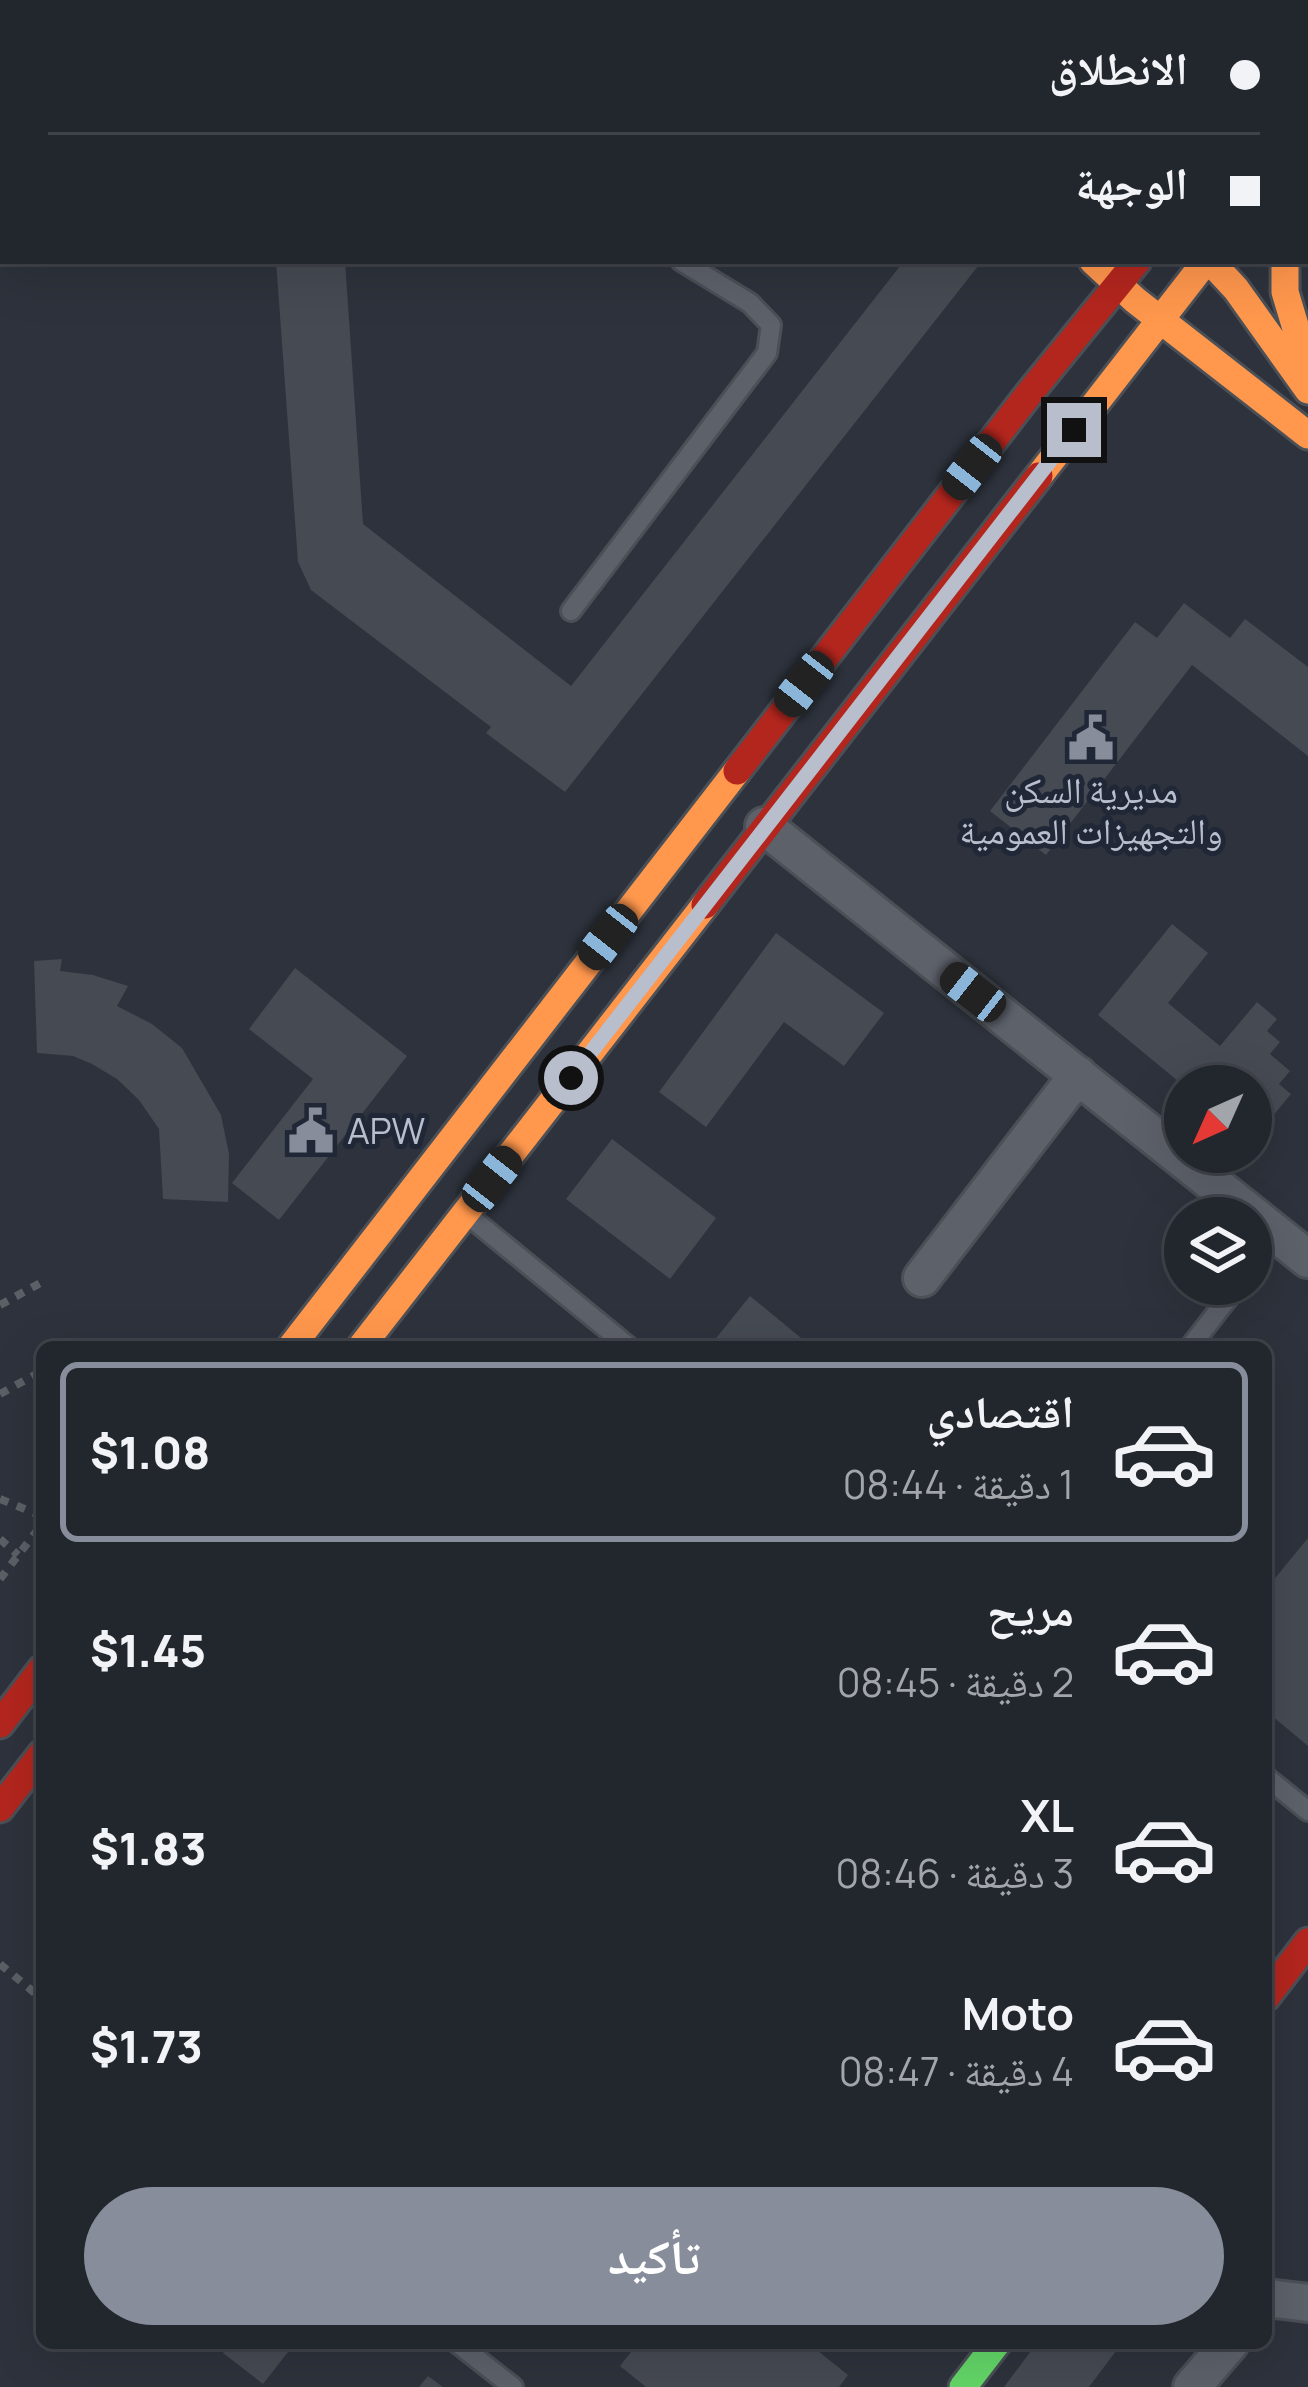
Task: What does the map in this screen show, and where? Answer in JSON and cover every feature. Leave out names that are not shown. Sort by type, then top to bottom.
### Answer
[{"type":"main road","points":[[1096,264],[1308,434]]},
{"type":"main road","points":[[366,1341],[466,1214],[602,992],[1134,264]]},
{"type":"main road","points":[[296,1341],[602,992],[764,826],[1206,264]]},
{"type":"main road","points":[[1211,264],[1236,289],[1308,391]]},
{"type":"main road","points":[[1285,264],[1285,292],[1308,369]]},
{"type":"main road","points":[[0,1724],[36,1678]]},
{"type":"main road","points":[[0,1808],[36,1762]]},
{"type":"main road","points":[[1272,1988],[1308,1942]]},
{"type":"main road","points":[[964,2387],[982,2349]]},
{"type":"street","points":[[764,826],[1308,1259]]},
{"type":"street","points":[[922,1278],[1078,1075]]},
{"type":"street","points":[[1272,2299],[1308,2303]]},
{"type":"street","points":[[1192,2387],[1225,2349]]},
{"type":"lane","points":[[571,611],[767,353],[771,325],[761,314],[686,264]]},
{"type":"lane","points":[[466,1214],[622,1341]]},
{"type":"lane","points":[[1272,1241],[1278,1233]]},
{"type":"lane","points":[[1195,1341],[1223,1305]]},
{"type":"lane","points":[[1272,1783],[1308,1811]]},
{"type":"lane","points":[[466,2349],[513,2387]]},
{"type":"path","points":[[0,1305],[44,1281]]},
{"type":"path","points":[[0,1394],[36,1374]]},
{"type":"path","points":[[0,1499],[36,1517]]},
{"type":"path","points":[[0,1579],[36,1529]]},
{"type":"path","points":[[0,1539],[18,1555]]},
{"type":"path","points":[[0,1964],[36,1994]]},
{"type":"building","points":[[276,264],[345,264],[363,524],[571,686],[902,264],[980,264],[565,792],[486,733],[491,727],[311,590],[298,562]]},
{"type":"building","name":"مديرية السكن والتجهيزات العمومية","points":[[1184,603],[1230,638],[1245,619],[1308,667],[1308,756],[1192,665],[1046,855],[990,811],[1135,622],[1157,638]]},
{"type":"building","points":[[1172,924],[1208,953],[1168,1003],[1220,1046],[1257,1002],[1277,1019],[1267,1031],[1280,1042],[1270,1054],[1290,1071],[1279,1084],[1291,1094],[1272,1117],[1272,1065],[1164,1065],[1164,1069],[1098,1015]]},
{"type":"building","points":[[776,933],[884,1013],[844,1066],[784,1022],[706,1127],[659,1092]]},
{"type":"building","points":[[62,959],[60,971],[128,986],[117,1006],[152,1024],[182,1048],[221,1115],[229,1154],[228,1202],[163,1199],[159,1129],[139,1100],[92,1064],[73,1056],[37,1053],[34,961]]},
{"type":"building","name":"APW","points":[[295,968],[407,1056],[279,1220],[232,1183],[313,1079],[249,1029]]},
{"type":"building","points":[[612,1139],[716,1218],[670,1279],[566,1199]]},
{"type":"building","points":[[750,1296],[805,1341],[714,1341]]},
{"type":"building","points":[[1308,1538],[1308,1746],[1272,1716],[1272,1582]]},
{"type":"building","points":[[226,2349],[290,2349],[263,2384],[223,2353]]},
{"type":"building","points":[[633,2349],[816,2349],[848,2375],[839,2387],[646,2387],[620,2366]]},
{"type":"building","points":[[1032,2349],[1118,2349],[1089,2387],[1004,2387]]},
{"type":"building","points":[[428,2376],[443,2387],[419,2387]]},
{"type":"traffic: fast","points":[[963,2387],[992,2349]]},
{"type":"traffic: slow","points":[[1096,264],[1135,300],[1308,435]]},
{"type":"traffic: slow","points":[[1039,476],[1204,264]]},
{"type":"traffic: slow","points":[[1213,264],[1308,390]]},
{"type":"traffic: slow","points":[[1285,264],[1285,292],[1308,369]]},
{"type":"traffic: slow","points":[[296,1341],[737,771]]},
{"type":"traffic: slow","points":[[366,1341],[705,905]]},
{"type":"traffic: jam","points":[[737,771],[1135,264]]},
{"type":"traffic: jam","points":[[705,905],[1039,476]]},
{"type":"traffic: jam","points":[[0,1724],[36,1677]]},
{"type":"traffic: jam","points":[[0,1808],[36,1762]]},
{"type":"traffic: jam","points":[[1272,1989],[1308,1942]]},
{"type":"place","name":"مديرية السكن والتجهيزات العمومية","points":[[1091,738]]},
{"type":"place","name":"APW","points":[[311,1131]]},
{"type":"route","points":[[571,1078],[1074,430]]}]
